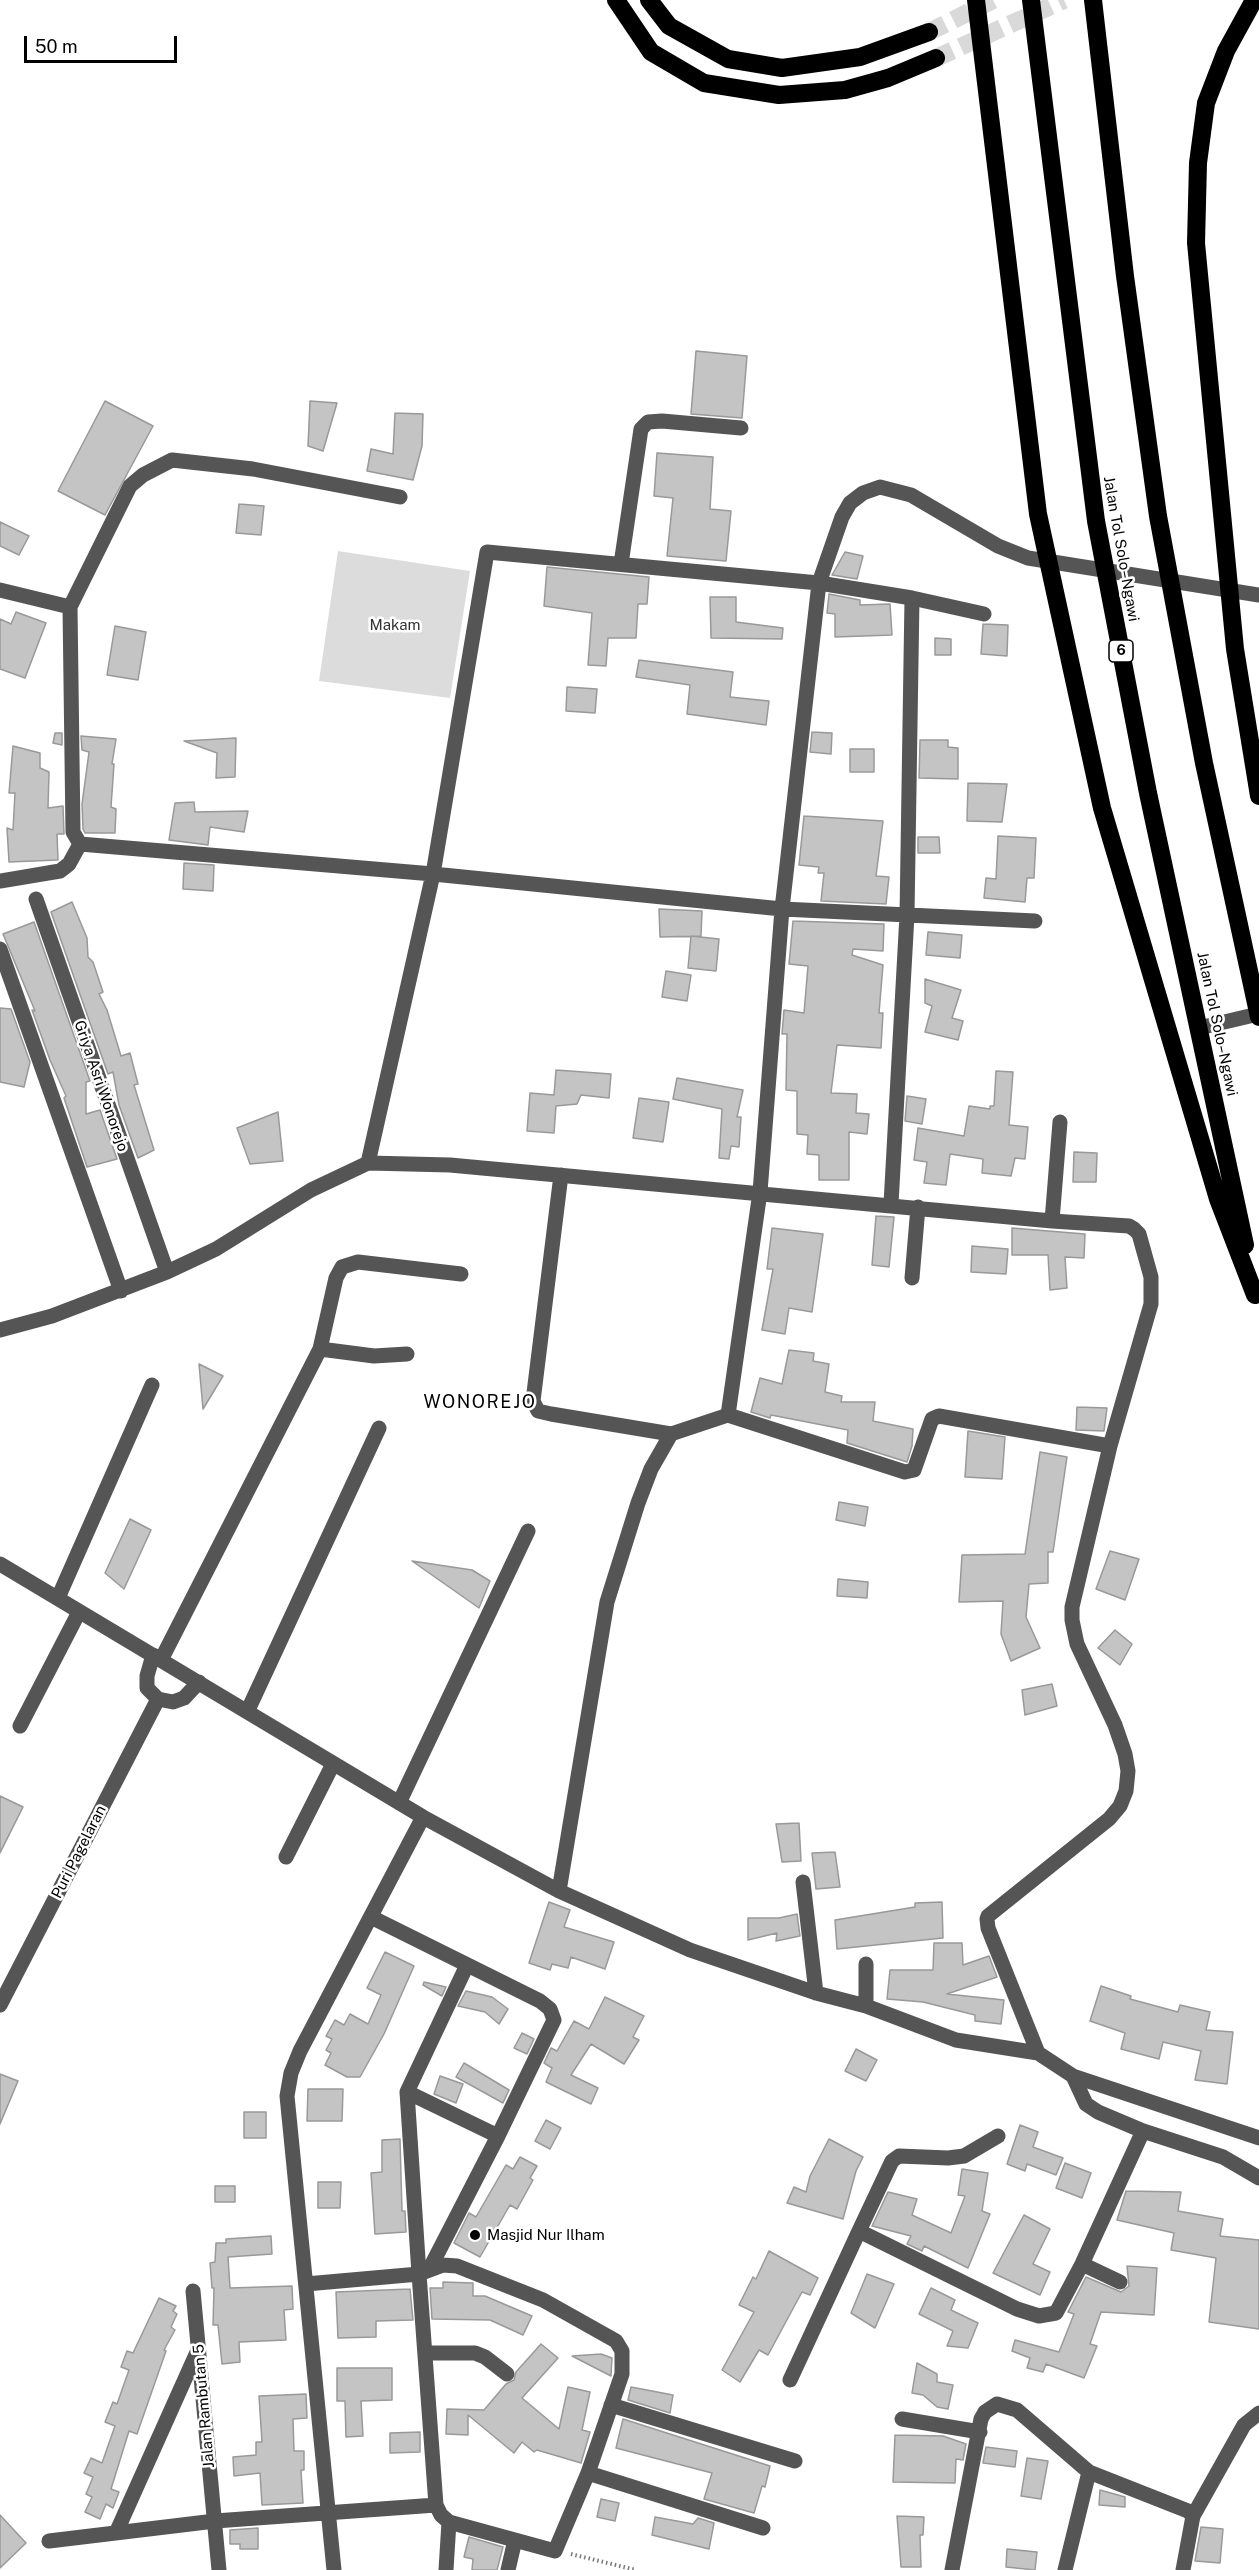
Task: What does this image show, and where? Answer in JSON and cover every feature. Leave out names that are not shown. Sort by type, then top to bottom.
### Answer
[{"type":"highway","points":[[616,0],[651,52],[704,83],[779,95],[845,90],[888,78],[936,58]]},
{"type":"highway","points":[[649,0],[669,26],[728,59],[782,68],[860,57],[929,32]]},
{"type":"highway","points":[[976,0],[994,165],[1041,526],[1102,808],[1218,1199],[1257,1302]]},
{"type":"highway","name":"Jalan Tol Solo–Ngawi","points":[[1031,0],[1096,521],[1148,793],[1257,1302]]},
{"type":"highway","points":[[1093,0],[1125,276],[1158,516],[1204,763],[1259,1015]]},
{"type":"highway","points":[[1254,0],[1226,51],[1206,103],[1198,164],[1196,243],[1235,649],[1259,796]]},
{"type":"street","points":[[621,564],[641,429],[648,422],[662,421],[741,428]]},
{"type":"street","points":[[80,844],[73,832],[70,607],[130,486],[143,475],[172,460],[253,469],[400,497]]},
{"type":"street","points":[[728,1415],[760,1192],[782,909],[819,583],[842,517],[850,503],[864,493],[880,487],[911,495],[998,546],[1028,558],[1259,595]]},
{"type":"street","points":[[368,1163],[433,874],[487,552],[819,583],[912,598],[984,614]]},
{"type":"street","points":[[0,590],[70,607]]},
{"type":"street","points":[[891,1204],[907,915],[912,598]]},
{"type":"street","points":[[80,844],[433,874],[782,909],[1035,921]]},
{"type":"street","points":[[0,881],[60,871],[69,864],[80,844]]},
{"type":"street","name":"Griya Asri Wonorejo","points":[[36,899],[167,1272]]},
{"type":"street","points":[[0,949],[121,1291]]},
{"type":"street","points":[[1199,1028],[1259,1015]]},
{"type":"street","points":[[1052,1221],[1059,1122]]},
{"type":"street","points":[[0,1330],[24,1326],[167,1272],[216,1249],[310,1190],[368,1163],[450,1165],[561,1174],[1052,1221],[1129,1226],[1134,1229],[1139,1234],[1151,1277],[1152,1305],[1110,1446],[1072,1607],[1071,1620],[1077,1644],[1115,1725],[1125,1754],[1128,1772],[1126,1791],[1120,1806],[1109,1819],[987,1916],[988,1928],[1038,2053]]},
{"type":"street","points":[[561,1174],[533,1401],[538,1411],[671,1434],[728,1415],[905,1472],[914,1470],[932,1419],[939,1416],[1110,1446]]},
{"type":"street","points":[[912,1278],[918,1207]]},
{"type":"street","points":[[199,1682],[184,1698],[173,1702],[158,1699],[147,1688],[147,1676],[320,1349],[336,1278],[348,1264],[358,1262],[461,1274]]},
{"type":"street","points":[[320,1349],[374,1356],[407,1354]]},
{"type":"street","points":[[58,1598],[152,1385]]},
{"type":"street","points":[[248,1710],[379,1428]]},
{"type":"street","points":[[559,1891],[608,1602],[641,1495],[651,1469],[671,1434]]},
{"type":"street","points":[[399,1803],[528,1531]]},
{"type":"street","points":[[0,1564],[248,1710],[399,1803],[559,1891],[690,1950],[816,1993],[866,2006],[956,2040],[1038,2053],[1073,2076],[1259,2138]]},
{"type":"street","points":[[20,1726],[79,1612]]},
{"type":"street","name":"Puri Pagelaran","points":[[0,2005],[158,1699]]},
{"type":"street","points":[[286,1857],[333,1764]]},
{"type":"street","points":[[334,2570],[287,2096],[291,2073],[423,1817]]},
{"type":"street","points":[[803,1882],[816,1993]]},
{"type":"street","points":[[371,1917],[540,2001],[550,2009],[554,2020],[498,2136],[424,2272]]},
{"type":"street","points":[[866,1964],[866,2006]]},
{"type":"street","points":[[306,2284],[424,2272],[443,2265],[456,2266],[543,2300],[606,2333],[616,2341],[623,2363],[611,2405],[588,2473],[555,2551],[449,2522],[441,2515],[436,2505],[426,2353],[424,2272],[408,2092],[467,1965]]},
{"type":"street","points":[[1073,2076],[1082,2097],[1091,2108],[1143,2131],[1223,2157],[1259,2178]]},
{"type":"street","points":[[408,2092],[498,2136]]},
{"type":"street","points":[[859,2231],[1017,2309],[1040,2316],[1056,2313],[1082,2264],[1143,2131]]},
{"type":"street","points":[[790,2380],[811,2338],[847,2250],[859,2231],[892,2161],[899,2156],[948,2158],[964,2156],[998,2136]]},
{"type":"street","points":[[1082,2264],[1120,2282]]},
{"type":"street","name":"Jalan Rambutan 5","points":[[193,2291],[219,2570]]},
{"type":"street","points":[[116,2533],[198,2349]]},
{"type":"street","points":[[426,2353],[476,2353],[507,2374]]},
{"type":"street","points":[[952,2570],[985,2412],[996,2404],[1017,2410],[1089,2472],[1188,2511],[1193,2516]]},
{"type":"street","points":[[611,2405],[795,2461]]},
{"type":"street","points":[[1183,2570],[1193,2516],[1244,2425],[1259,2413]]},
{"type":"street","points":[[902,2419],[980,2432]]},
{"type":"street","points":[[1065,2570],[1089,2472]]},
{"type":"street","points":[[588,2473],[763,2528]]},
{"type":"street","points":[[49,2541],[215,2521],[436,2505]]},
{"type":"street","points":[[446,2570],[449,2522]]},
{"type":"street","points":[[508,2570],[515,2540]]},
{"type":"path","points":[[555,2551],[636,2570]]},
{"type":"green space","name":"Makam","points":[[338,551],[470,571],[450,698],[319,681]]},
{"type":"building","points":[[696,351],[747,356],[742,418],[691,414]]},
{"type":"building","points":[[105,401],[153,426],[105,515],[58,491]]},
{"type":"building","points":[[310,401],[337,403],[323,451],[308,446]]},
{"type":"building","points":[[395,413],[423,414],[422,446],[413,480],[367,471],[371,449],[393,454]]},
{"type":"building","points":[[657,453],[713,457],[710,509],[731,511],[726,561],[667,556],[673,498],[654,496]]},
{"type":"building","points":[[239,504],[264,506],[261,535],[236,533]]},
{"type":"building","points":[[0,522],[29,536],[19,555],[0,546]]},
{"type":"building","points":[[845,552],[863,556],[857,579],[832,575]]},
{"type":"building","points":[[547,567],[649,577],[647,604],[638,604],[636,638],[608,638],[606,666],[588,665],[592,613],[544,606]]},
{"type":"building","points":[[829,594],[860,600],[860,605],[890,604],[892,635],[835,637],[835,614],[827,613]]},
{"type":"building","points":[[710,597],[736,597],[736,622],[783,628],[782,639],[711,638]]},
{"type":"building","points":[[16,612],[46,623],[25,678],[0,669],[0,619],[11,624]]},
{"type":"building","points":[[983,624],[1008,625],[1007,656],[981,654]]},
{"type":"building","points":[[115,626],[146,632],[138,680],[107,675]]},
{"type":"building","points":[[935,638],[951,639],[951,655],[935,655]]},
{"type":"building","points":[[639,660],[733,672],[730,697],[769,701],[766,725],[687,714],[690,685],[636,677]]},
{"type":"building","points":[[567,687],[597,689],[595,713],[566,711]]},
{"type":"building","points":[[812,732],[832,733],[831,754],[810,752]]},
{"type":"building","points":[[55,733],[62,733],[62,745],[53,743]]},
{"type":"building","points":[[81,736],[116,739],[112,764],[114,764],[111,807],[116,809],[115,833],[85,833],[83,829],[82,804],[89,752],[82,750]]},
{"type":"building","points":[[236,738],[235,777],[216,778],[217,753],[184,741]]},
{"type":"building","points":[[920,740],[948,740],[948,747],[958,748],[958,779],[919,778]]},
{"type":"building","points":[[13,746],[40,753],[40,768],[49,772],[48,808],[63,806],[64,834],[57,834],[58,860],[9,862],[7,828],[13,830],[15,793],[9,793]]},
{"type":"building","points":[[850,749],[874,749],[874,772],[850,772]]},
{"type":"building","points":[[968,783],[1007,784],[1002,822],[967,821]]},
{"type":"building","points":[[194,802],[195,812],[248,811],[244,832],[210,827],[208,845],[169,840],[175,803]]},
{"type":"building","points":[[804,816],[883,821],[876,876],[889,877],[886,904],[821,901],[824,873],[818,873],[819,867],[799,865]]},
{"type":"building","points":[[998,836],[1036,838],[1034,878],[1027,878],[1025,902],[984,898],[986,878],[996,879]]},
{"type":"building","points":[[918,837],[939,837],[940,853],[918,853]]},
{"type":"building","points":[[184,863],[214,865],[213,891],[183,889]]},
{"type":"building","points":[[72,902],[87,938],[88,957],[93,962],[103,992],[99,994],[107,1010],[121,1056],[130,1053],[138,1084],[134,1085],[154,1150],[138,1158],[119,1105],[113,1072],[108,1074],[51,912]]},
{"type":"building","points":[[659,909],[702,911],[701,936],[660,937]]},
{"type":"building","points":[[793,921],[884,924],[883,951],[853,949],[852,955],[883,965],[879,1013],[883,1013],[881,1048],[837,1045],[831,1093],[857,1094],[856,1113],[869,1114],[867,1134],[849,1132],[849,1180],[819,1180],[819,1155],[807,1154],[808,1135],[797,1134],[797,1091],[786,1090],[787,1034],[782,1034],[784,1010],[804,1013],[808,966],[789,964]]},
{"type":"building","points":[[34,922],[90,1081],[86,1082],[86,1114],[100,1110],[117,1159],[87,1167],[64,1098],[66,1096],[32,1010],[35,1011],[3,934]]},
{"type":"building","points":[[928,932],[962,935],[960,958],[926,955]]},
{"type":"building","points":[[691,936],[719,939],[716,971],[688,968]]},
{"type":"building","points":[[666,971],[691,975],[687,1001],[662,997]]},
{"type":"building","points":[[925,979],[961,990],[952,1018],[963,1021],[958,1040],[925,1032],[932,1006],[925,1003]]},
{"type":"building","points":[[0,1008],[11,1009],[30,1062],[24,1087],[0,1082]]},
{"type":"building","points":[[556,1070],[611,1074],[609,1098],[581,1095],[577,1104],[556,1106],[554,1133],[527,1131],[530,1093],[554,1095]]},
{"type":"building","points":[[996,1071],[1013,1072],[1009,1125],[1028,1127],[1025,1159],[1015,1158],[1011,1176],[982,1173],[983,1159],[950,1154],[946,1185],[924,1183],[927,1162],[914,1160],[918,1128],[964,1136],[969,1106],[990,1109],[990,1106],[994,1106]]},
{"type":"building","points":[[677,1078],[743,1090],[737,1117],[741,1117],[739,1147],[731,1146],[729,1159],[719,1158],[722,1109],[673,1099]]},
{"type":"building","points":[[907,1096],[926,1099],[922,1124],[905,1121]]},
{"type":"building","points":[[639,1098],[669,1102],[663,1142],[633,1138]]},
{"type":"building","points":[[278,1112],[283,1161],[250,1164],[237,1128]]},
{"type":"building","points":[[1074,1152],[1097,1153],[1096,1182],[1073,1182]]},
{"type":"building","points":[[876,1216],[894,1217],[889,1267],[872,1265]]},
{"type":"building","points":[[772,1228],[823,1234],[812,1312],[789,1308],[785,1334],[762,1330],[773,1269],[767,1269]]},
{"type":"building","points":[[1012,1228],[1085,1234],[1084,1258],[1065,1257],[1067,1288],[1050,1290],[1048,1255],[1012,1255]]},
{"type":"building","points":[[972,1246],[1008,1249],[1006,1274],[971,1272]]},
{"type":"building","points":[[789,1350],[814,1353],[813,1361],[829,1364],[825,1392],[842,1396],[841,1402],[875,1402],[873,1421],[913,1429],[912,1446],[907,1462],[847,1443],[848,1430],[771,1415],[770,1418],[751,1412],[760,1378],[782,1384]]},
{"type":"building","points":[[199,1364],[223,1376],[203,1409]]},
{"type":"building","points":[[1077,1407],[1107,1408],[1104,1431],[1076,1430]]},
{"type":"building","points":[[968,1431],[1005,1437],[1002,1479],[965,1477]]},
{"type":"building","points":[[1040,1452],[1067,1457],[1053,1552],[1048,1552],[1048,1583],[1029,1584],[1026,1617],[1040,1648],[1011,1661],[1001,1634],[1003,1601],[959,1602],[962,1555],[1025,1554]]},
{"type":"building","points":[[839,1502],[868,1507],[865,1526],[836,1520]]},
{"type":"building","points":[[130,1519],[151,1530],[124,1589],[105,1573]]},
{"type":"building","points":[[1110,1551],[1139,1559],[1125,1600],[1096,1589]]},
{"type":"building","points":[[412,1561],[472,1570],[490,1581],[479,1608]]},
{"type":"building","points":[[838,1579],[868,1582],[867,1598],[837,1596]]},
{"type":"building","points":[[1115,1630],[1132,1644],[1120,1665],[1098,1648]]},
{"type":"building","points":[[1052,1684],[1057,1706],[1025,1715],[1022,1690]]},
{"type":"building","points":[[0,1796],[23,1807],[0,1853]]},
{"type":"building","points":[[799,1823],[801,1861],[782,1862],[776,1824]]},
{"type":"building","points":[[835,1852],[840,1887],[816,1889],[812,1853]]},
{"type":"building","points":[[549,1902],[570,1910],[564,1927],[614,1942],[605,1969],[571,1957],[568,1968],[552,1964],[550,1970],[529,1963]]},
{"type":"building","points":[[942,1902],[943,1938],[837,1949],[835,1920],[915,1907],[915,1903]]},
{"type":"building","points":[[797,1914],[800,1936],[776,1941],[777,1933],[748,1940],[748,1918],[779,1918]]},
{"type":"building","points":[[934,1943],[962,1943],[963,1965],[989,1956],[997,1977],[947,1994],[1004,2000],[1001,2024],[975,2021],[975,2015],[923,2002],[887,1999],[890,1970],[933,1970]]},
{"type":"building","points":[[385,1952],[414,1966],[384,2034],[360,2077],[347,2077],[325,2065],[331,2053],[326,2050],[332,2039],[326,2036],[335,2020],[344,2025],[350,2014],[368,2024],[381,1995],[367,1988]]},
{"type":"building","points":[[424,1982],[446,1987],[442,1996],[423,1985]]},
{"type":"building","points":[[1101,1986],[1131,1996],[1130,1999],[1178,2012],[1180,2005],[1210,2012],[1206,2030],[1233,2032],[1227,2084],[1195,2080],[1201,2051],[1163,2042],[1159,2059],[1121,2049],[1125,2033],[1090,2021]]},
{"type":"building","points":[[466,1991],[492,1997],[508,2009],[499,2024],[485,2012],[458,2006]]},
{"type":"building","points":[[605,1997],[644,2016],[633,2037],[639,2040],[624,2064],[591,2044],[571,2075],[598,2088],[591,2104],[546,2082],[552,2068],[544,2063],[551,2048],[557,2051],[574,2021],[589,2029]]},
{"type":"building","points":[[522,2033],[534,2039],[527,2054],[514,2048]]},
{"type":"building","points":[[856,2049],[877,2060],[866,2081],[845,2071]]},
{"type":"building","points":[[464,2063],[509,2090],[503,2103],[456,2077]]},
{"type":"building","points":[[0,2074],[18,2081],[0,2124]]},
{"type":"building","points":[[440,2076],[463,2084],[456,2103],[434,2094]]},
{"type":"building","points":[[308,2089],[343,2089],[342,2121],[307,2121]]},
{"type":"building","points":[[244,2112],[266,2112],[266,2138],[244,2138]]},
{"type":"building","points":[[546,2120],[561,2128],[550,2149],[535,2141]]},
{"type":"building","points":[[1020,2125],[1038,2132],[1033,2147],[1063,2158],[1056,2175],[1027,2164],[1025,2171],[1007,2164]]},
{"type":"building","points":[[400,2139],[402,2211],[405,2211],[406,2232],[375,2234],[371,2173],[382,2172],[382,2140]]},
{"type":"building","points":[[829,2139],[863,2157],[856,2171],[843,2219],[787,2203],[794,2187],[806,2192],[810,2176]]},
{"type":"building","points":[[520,2157],[537,2166],[530,2178],[533,2180],[517,2209],[510,2205],[480,2257],[454,2243],[469,2213],[476,2217],[506,2165],[513,2169]]},
{"type":"building","points":[[1065,2163],[1091,2173],[1082,2198],[1056,2188]]},
{"type":"building","points":[[962,2169],[988,2173],[982,2211],[990,2214],[968,2268],[924,2246],[922,2251],[907,2244],[911,2236],[872,2226],[888,2192],[917,2199],[912,2215],[951,2233],[965,2196],[958,2195]]},
{"type":"building","points":[[318,2182],[341,2182],[340,2208],[318,2208]]},
{"type":"building","points":[[215,2186],[235,2186],[235,2202],[215,2202]]},
{"type":"building","points":[[1126,2191],[1181,2192],[1178,2211],[1223,2219],[1220,2236],[1259,2240],[1259,2329],[1209,2322],[1216,2258],[1171,2250],[1174,2233],[1117,2220]]},
{"type":"building","points":[[1024,2215],[1050,2229],[1033,2264],[1050,2272],[1040,2295],[993,2273]]},
{"type":"building","points":[[271,2236],[272,2254],[228,2257],[230,2288],[292,2286],[293,2309],[284,2310],[286,2340],[239,2342],[240,2362],[222,2364],[218,2325],[213,2325],[214,2288],[212,2288],[210,2263],[215,2262],[216,2243],[226,2243],[226,2239]]},
{"type":"building","points":[[769,2251],[818,2278],[810,2295],[802,2292],[768,2355],[759,2350],[740,2382],[722,2370],[754,2312],[739,2305],[753,2277],[756,2279]]},
{"type":"building","points":[[1127,2266],[1157,2268],[1154,2315],[1101,2312],[1090,2344],[1097,2346],[1084,2378],[1046,2364],[1043,2372],[1027,2368],[1030,2358],[1012,2351],[1015,2340],[1059,2352],[1074,2314],[1068,2312],[1086,2277],[1121,2292],[1129,2286]]},
{"type":"building","points":[[867,2274],[894,2284],[875,2328],[851,2313]]},
{"type":"building","points":[[443,2282],[473,2283],[473,2296],[485,2296],[532,2316],[523,2335],[490,2320],[432,2319],[430,2288],[443,2288]]},
{"type":"building","points":[[931,2288],[955,2300],[951,2310],[978,2323],[968,2348],[947,2346],[953,2331],[919,2314]]},
{"type":"building","points":[[410,2289],[413,2320],[376,2321],[376,2337],[338,2338],[336,2292]]},
{"type":"building","points":[[159,2298],[176,2306],[173,2311],[177,2314],[171,2327],[175,2330],[164,2350],[166,2351],[137,2434],[129,2431],[111,2489],[119,2492],[113,2508],[106,2504],[100,2519],[85,2512],[92,2497],[86,2494],[93,2477],[84,2473],[91,2458],[102,2463],[115,2426],[105,2422],[113,2402],[117,2404],[129,2370],[121,2367],[127,2351],[133,2353]]},
{"type":"building","points":[[541,2344],[558,2358],[522,2398],[559,2429],[568,2387],[590,2392],[582,2430],[590,2432],[581,2463],[537,2450],[534,2452],[522,2442],[514,2453],[468,2415],[468,2435],[446,2434],[447,2409],[484,2410],[506,2384],[514,2380],[516,2372]]},
{"type":"building","points":[[601,2354],[612,2358],[611,2376],[572,2356]]},
{"type":"building","points":[[917,2363],[937,2374],[937,2382],[953,2385],[948,2409],[937,2407],[923,2395],[912,2393]]},
{"type":"building","points":[[337,2368],[392,2368],[392,2400],[361,2401],[363,2436],[346,2437],[345,2401],[337,2401]]},
{"type":"building","points":[[631,2387],[673,2395],[670,2413],[628,2400]]},
{"type":"building","points":[[306,2394],[307,2418],[293,2419],[294,2451],[304,2451],[304,2470],[301,2470],[303,2503],[262,2505],[260,2473],[234,2476],[233,2457],[256,2455],[256,2442],[262,2442],[259,2396]]},
{"type":"building","points":[[623,2419],[770,2466],[765,2487],[762,2486],[754,2513],[704,2499],[712,2473],[616,2448]]},
{"type":"building","points":[[420,2432],[420,2452],[390,2453],[390,2433]]},
{"type":"building","points":[[895,2435],[943,2436],[966,2444],[963,2460],[956,2459],[955,2483],[893,2482]]},
{"type":"building","points":[[986,2447],[1017,2451],[1015,2467],[983,2463]]},
{"type":"building","points":[[1027,2458],[1048,2461],[1041,2499],[1021,2496]]},
{"type":"building","points":[[1100,2490],[1125,2497],[1125,2507],[1099,2505]]},
{"type":"building","points":[[601,2499],[619,2503],[615,2521],[597,2517]]},
{"type":"building","points":[[0,2515],[26,2543],[0,2568]]},
{"type":"building","points":[[897,2516],[924,2517],[923,2535],[920,2535],[921,2567],[901,2567]]},
{"type":"building","points":[[655,2517],[693,2524],[698,2518],[714,2523],[709,2549],[652,2535]]},
{"type":"building","points":[[1201,2527],[1223,2529],[1220,2563],[1195,2561]]},
{"type":"building","points":[[258,2528],[258,2549],[240,2549],[240,2544],[230,2544],[230,2530]]},
{"type":"building","points":[[469,2537],[503,2547],[497,2570],[472,2570],[473,2559],[464,2557]]},
{"type":"building","points":[[1007,2549],[1037,2552],[1035,2570],[1006,2567]]},
{"type":"tunnel","points":[[929,32],[993,0]]},
{"type":"tunnel","points":[[936,58],[1064,0]]},
{"type":"place","name":"Masjid Nur Ilham","points":[[475,2235]]},
{"type":"district","name":"WONOREJO","points":[[480,1402]]}]
